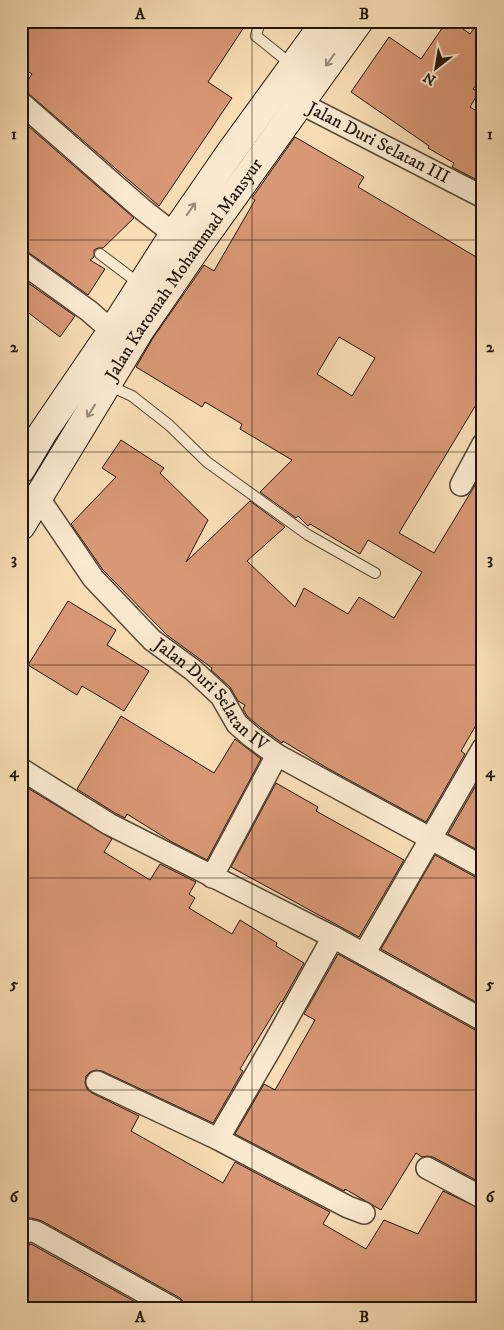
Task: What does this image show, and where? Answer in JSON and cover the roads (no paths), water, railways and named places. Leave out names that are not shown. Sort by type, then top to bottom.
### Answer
[{"type":"main road","name":"Jalan Karomah Mohammad Mansyur","points":[[21,469],[43,432],[142,286],[174,234],[292,66],[326,21]]},
{"type":"main road","name":"Jalan Karomah Mohammad Mansyur","points":[[21,526],[140,330],[359,21]]},
{"type":"main road","points":[[276,89],[300,103]]},
{"type":"main road","points":[[230,153],[255,166]]},
{"type":"street","points":[[21,103],[135,203],[174,234]]},
{"type":"street","name":"Jalan Duri Selatan III","points":[[300,103],[483,197]]},
{"type":"street","points":[[21,262],[89,311],[112,331]]},
{"type":"street","points":[[461,485],[483,444]]},
{"type":"street","name":"Jalan Duri Selatan IV","points":[[38,497],[93,578],[152,640],[193,670],[221,696],[237,724],[252,737],[277,755],[483,867]]},
{"type":"street","points":[[364,954],[483,748]]},
{"type":"street","points":[[212,877],[277,755]]},
{"type":"street","points":[[21,768],[109,824],[333,937],[483,1020]]},
{"type":"street","points":[[218,1139],[333,937]]},
{"type":"street","points":[[97,1082],[218,1139],[348,1207],[364,1213]]},
{"type":"street","points":[[427,1168],[483,1198]]},
{"type":"street","points":[[21,1236],[28,1230],[36,1232],[174,1309]]},
{"type":"lane","points":[[260,21],[256,36],[292,66]]},
{"type":"lane","points":[[100,254],[142,286]]},
{"type":"lane","points":[[107,385],[132,396],[169,425],[207,462],[308,536],[375,573]]}]
